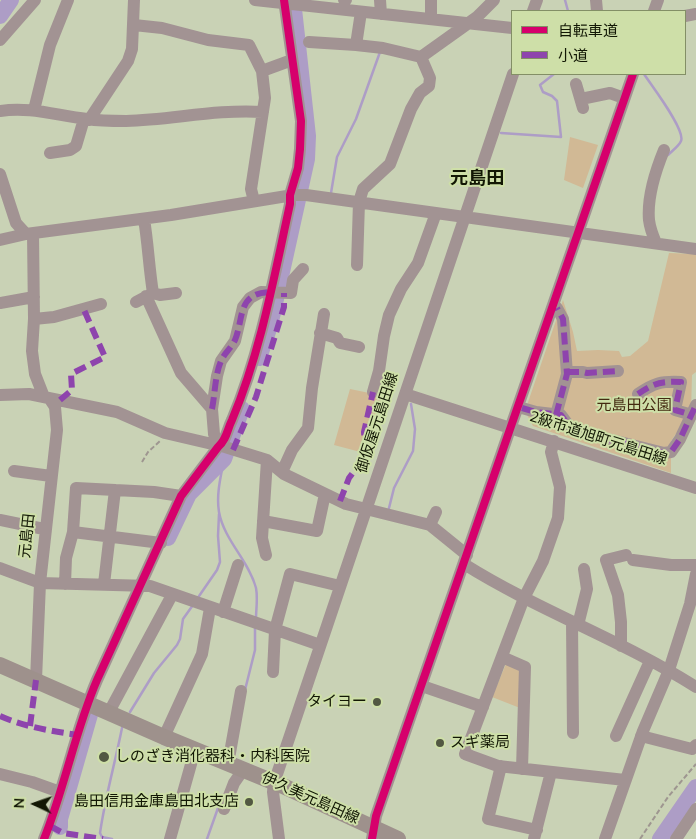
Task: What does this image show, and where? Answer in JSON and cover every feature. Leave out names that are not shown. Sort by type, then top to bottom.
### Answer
[{"type":"main road","name":"伊久美元島田線","points":[[0,665],[274,783],[373,834],[398,839]]},
{"type":"street","points":[[0,40],[35,0]]},
{"type":"street","points":[[34,110],[50,46],[68,0]]},
{"type":"street","points":[[50,153],[70,150],[76,146],[87,119],[128,61],[132,49],[134,0]]},
{"type":"street","points":[[255,0],[288,3],[346,3],[361,12],[511,28]]},
{"type":"street","points":[[380,0],[382,14]]},
{"type":"street","points":[[431,0],[431,20]]},
{"type":"street","points":[[309,42],[356,44],[420,57],[477,17],[494,0]]},
{"type":"street","points":[[44,839],[60,792],[161,543],[182,496],[224,448],[228,427],[250,369],[290,204],[300,149],[301,121],[292,60],[288,3]]},
{"type":"street","points":[[356,44],[361,12]]},
{"type":"street","points":[[134,25],[162,28],[208,40],[249,45],[262,71],[265,98],[252,189],[254,201]]},
{"type":"street","points":[[357,266],[359,202],[363,189],[390,164],[411,109],[420,93],[429,86],[430,78],[420,57]]},
{"type":"street","points":[[262,71],[292,60]]},
{"type":"street","name":"御仮屋元島田線","points":[[274,783],[513,75]]},
{"type":"street","points":[[373,834],[376,816],[633,75]]},
{"type":"street","points":[[576,84],[582,103],[610,93],[624,98]]},
{"type":"street","points":[[0,111],[10,109],[34,110],[87,119],[126,121],[206,112],[263,112]]},
{"type":"street","points":[[656,244],[649,221],[651,192],[657,167],[664,150]]},
{"type":"street","points":[[0,174],[16,223],[30,234]]},
{"type":"street","points":[[0,240],[292,195],[306,195],[696,249]]},
{"type":"street","points":[[373,392],[379,371],[389,315],[401,289],[418,264],[436,213]]},
{"type":"street","points":[[144,219],[148,241],[145,297],[181,374],[212,409]]},
{"type":"street","name":"元島田","points":[[30,234],[34,297],[33,359],[35,374],[46,398],[54,407],[57,430],[44,529],[36,680]]},
{"type":"street","points":[[224,448],[214,434],[212,409],[221,361],[235,341],[243,306],[250,298],[262,292],[291,293],[293,280],[303,270]]},
{"type":"street","points":[[145,297],[176,293]]},
{"type":"street","points":[[0,303],[34,297]]},
{"type":"street","points":[[34,319],[54,317],[101,304]]},
{"type":"street","points":[[556,308],[563,319],[566,372],[563,393],[556,414]]},
{"type":"street","points":[[282,472],[292,450],[308,428],[324,314]]},
{"type":"street","points":[[320,333],[338,338],[340,343],[359,347]]},
{"type":"street","points":[[566,372],[588,373],[618,370]]},
{"type":"street","points":[[522,408],[561,415],[572,430],[664,453],[671,452],[680,439],[694,410],[675,410],[681,382],[666,381],[651,385],[638,394]]},
{"type":"street","points":[[0,395],[28,394],[117,412],[165,433],[267,460],[282,472],[346,504],[430,525],[466,560],[524,598],[669,670],[696,687]]},
{"type":"street","name":"2級市道旭町元島田線","points":[[405,394],[696,488]]},
{"type":"street","points":[[554,441],[551,452],[560,487],[558,518],[542,560],[524,598],[465,754],[501,766],[625,780]]},
{"type":"street","points":[[266,555],[262,538],[267,460]]},
{"type":"street","points":[[14,471],[51,476]]},
{"type":"street","points":[[65,584],[66,558],[73,532],[76,488],[182,496]]},
{"type":"street","points":[[104,584],[111,538],[115,490]]},
{"type":"street","points":[[263,521],[317,531],[325,494]]},
{"type":"street","points":[[430,525],[436,512]]},
{"type":"street","points":[[0,520],[44,529]]},
{"type":"street","points":[[73,532],[161,543]]},
{"type":"street","points":[[621,646],[618,595],[606,560],[630,558],[671,565],[696,565]]},
{"type":"street","points":[[223,612],[238,565]]},
{"type":"street","points":[[0,568],[40,583],[145,586],[320,645]]},
{"type":"street","points":[[572,733],[576,624],[587,588],[584,569]]},
{"type":"street","points":[[273,672],[275,630],[290,574],[340,586]]},
{"type":"street","points":[[605,839],[641,736],[690,625],[690,604],[696,574]]},
{"type":"street","points":[[96,706],[172,595]]},
{"type":"street","points":[[164,737],[202,654],[200,603]]},
{"type":"street","points":[[502,657],[525,667],[522,769]]},
{"type":"street","points":[[616,736],[650,661]]},
{"type":"street","points":[[422,686],[483,707]]},
{"type":"street","points":[[224,809],[234,784],[241,691]]},
{"type":"street","points":[[641,736],[692,749],[696,746]]},
{"type":"street","points":[[170,839],[195,750]]},
{"type":"street","points":[[501,766],[488,819],[536,834],[551,772]]},
{"type":"street","points":[[0,774],[32,782],[60,792]]},
{"type":"street","points":[[274,783],[273,792],[279,839]]},
{"type":"street","points":[[676,839],[696,809]]},
{"type":"path","points":[[142,462],[148,452],[155,447],[165,433]]},
{"type":"path","points":[[640,839],[668,797],[696,764]]},
{"type":"green space","points":[[570,137],[598,145],[583,188],[564,180]]},
{"type":"green space","name":"元島田公園","points":[[669,253],[696,254],[696,372],[692,375],[691,412],[671,441],[671,473],[533,426],[525,411],[563,300],[577,351],[619,351],[622,357],[630,356],[648,341]]},
{"type":"green space","points":[[350,389],[384,396],[368,454],[334,445]]},
{"type":"green space","points":[[506,664],[522,671],[520,708],[492,697]]},
{"type":"waterway","points":[[0,16],[11,0]]},
{"type":"waterway","points":[[259,358],[270,326],[307,159],[308,136],[293,0]]},
{"type":"waterway","points":[[565,0],[568,10]]},
{"type":"waterway","points":[[331,193],[337,157],[356,119],[380,52]]},
{"type":"waterway","points":[[501,133],[561,137],[557,101],[552,96],[543,92],[540,85],[553,75]]},
{"type":"waterway","points":[[645,75],[673,118],[681,135],[680,143],[668,155]]},
{"type":"waterway","points":[[389,508],[394,488],[413,451],[415,429],[411,404]]},
{"type":"waterway","points":[[168,538],[189,494],[224,459],[242,409]]},
{"type":"waterway","points":[[224,459],[218,492],[219,512],[226,532],[253,578],[257,592],[256,619]]},
{"type":"waterway","points":[[197,599],[217,570],[220,562],[219,514]]},
{"type":"waterway","points":[[130,712],[154,673],[177,645],[180,639],[183,619],[193,605]]},
{"type":"waterway","points":[[245,690],[255,650],[255,627]]},
{"type":"waterway","points":[[60,827],[60,819],[91,711]]},
{"type":"waterway","points":[[112,839],[102,837],[100,833],[122,728]]},
{"type":"waterway","points":[[660,839],[696,787]]},
{"type":"waterway","points":[[207,839],[218,808]]},
{"type":"marked path","points":[[212,409],[220,364],[235,340],[243,308],[252,297],[259,293],[270,292]]},
{"type":"marked path","points":[[233,450],[256,397],[284,307],[284,293]]},
{"type":"marked path","points":[[556,415],[567,374],[563,319],[557,308]]},
{"type":"marked path","points":[[60,400],[72,390],[71,374],[105,357],[84,310]]},
{"type":"marked path","points":[[567,372],[618,371]]},
{"type":"marked path","points":[[638,394],[658,384],[681,382],[675,410],[692,415]]},
{"type":"marked path","points":[[340,501],[349,478],[361,462],[365,449],[364,432],[373,392]]},
{"type":"marked path","points":[[522,408],[561,415],[572,430],[664,453],[671,452],[680,439],[696,405]]},
{"type":"marked path","points":[[30,726],[36,680]]},
{"type":"marked path","points":[[0,716],[29,726],[78,735]]},
{"type":"marked path","points":[[50,826],[63,833],[103,839]]},
{"type":"cycle path","points":[[44,839],[82,719],[97,680],[181,496],[225,438],[259,341],[290,204],[290,195],[298,168],[300,149],[301,121],[284,0]]},
{"type":"cycle path","points":[[372,839],[376,816],[633,75]]},
{"type":"place","name":"タイヨー","points":[[377,702]]},
{"type":"place","name":"スギ薬局","points":[[440,743]]},
{"type":"place","name":"しのざき消化器科・内科医院","points":[[104,757]]},
{"type":"place","name":"島田信用金庫島田北支店","points":[[249,802]]},
{"type":"district","name":"元島田","points":[[477,180]]}]
